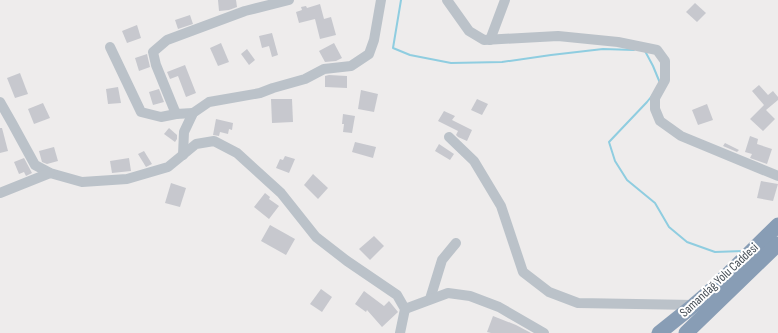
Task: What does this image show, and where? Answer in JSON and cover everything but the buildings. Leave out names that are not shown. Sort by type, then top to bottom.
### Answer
[{"type":"highway","name":"Samandağ Yolu Caddesi","points":[[686,333],[738,283],[772,240],[778,225]]},
{"type":"highway","name":"Samandağ Yolu Caddesi","points":[[659,333],[772,240]]},
{"type":"street","points":[[176,114],[156,65],[153,52],[167,40],[245,11],[289,0]]},
{"type":"street","points":[[183,155],[184,132],[193,113],[209,102],[260,93],[305,79],[324,69],[350,66],[369,54],[374,40],[381,0]]},
{"type":"street","points":[[447,0],[469,31],[484,40],[558,36],[618,42],[657,50],[665,61],[665,80],[656,98],[656,109],[660,121],[681,136],[778,176]]},
{"type":"street","points":[[490,40],[505,0]]},
{"type":"street","points":[[110,48],[141,112],[162,117],[193,113]]},
{"type":"street","points":[[0,102],[35,166],[50,173],[82,182],[127,179],[168,167],[196,144],[214,141],[238,153],[281,193],[316,237],[347,261],[397,295],[405,309],[400,333]]},
{"type":"street","points":[[449,137],[474,161],[501,206],[523,272],[549,292],[578,303],[694,305]]},
{"type":"street","points":[[0,193],[50,173]]},
{"type":"street","points":[[430,300],[442,260],[456,243]]},
{"type":"street","points":[[405,309],[448,293],[470,296],[499,307],[544,333]]},
{"type":"waterway","points":[[401,0],[393,48],[410,55],[451,63],[502,62],[603,49],[634,50]]},
{"type":"waterway","points":[[645,51],[660,83]]},
{"type":"waterway","points":[[651,97],[609,142],[615,161],[627,180],[655,203],[669,227],[687,242],[715,252],[743,251]]}]
